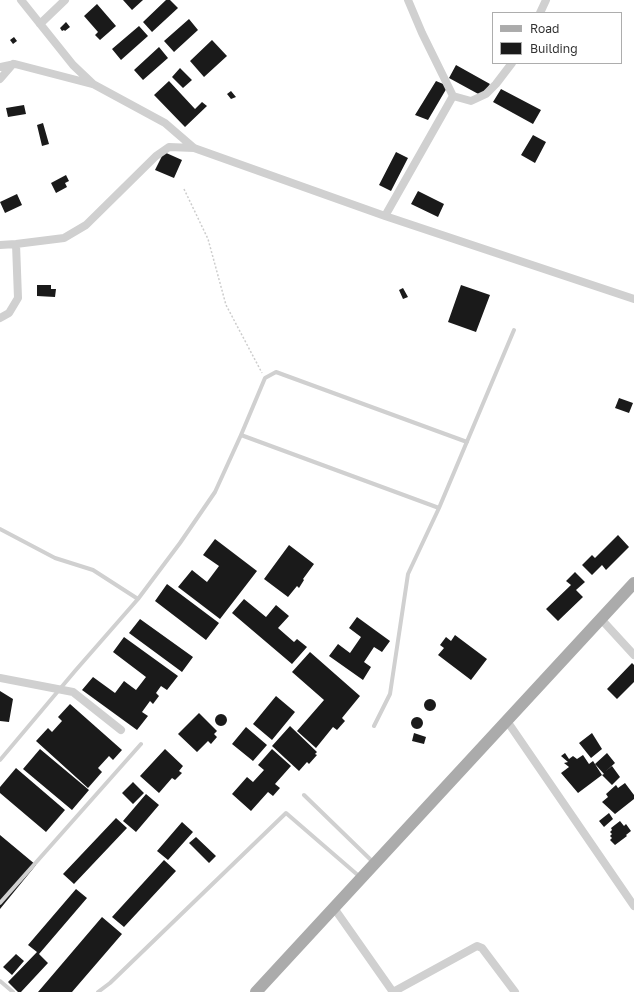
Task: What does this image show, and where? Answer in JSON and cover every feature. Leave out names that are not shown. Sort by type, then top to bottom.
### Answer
[{"type":"main road","points":[[256,992],[634,583]]},
{"type":"street","points":[[20,0],[73,65],[93,84]]},
{"type":"street","points":[[40,24],[65,0]]},
{"type":"street","points":[[408,0],[422,33],[453,96],[470,101],[486,94],[496,84],[511,64]]},
{"type":"street","points":[[540,12],[546,0]]},
{"type":"street","points":[[0,79],[13,64]]},
{"type":"street","points":[[0,67],[13,64],[45,70],[93,84],[165,123],[194,148]]},
{"type":"street","points":[[385,216],[453,96]]},
{"type":"street","points":[[0,245],[64,238],[86,225],[156,156],[169,147],[194,148],[385,216],[634,299]]},
{"type":"street","points":[[0,318],[9,313],[18,298],[16,244]]},
{"type":"street","points":[[601,618],[634,655]]},
{"type":"street","points":[[0,678],[73,692],[121,730]]},
{"type":"street","points":[[506,721],[634,906]]},
{"type":"street","points":[[334,908],[393,992],[477,946],[482,948],[515,992]]},
{"type":"lane","points":[[374,726],[390,694],[408,574],[439,508],[514,330]]},
{"type":"lane","points":[[0,760],[59,689],[138,599],[180,543],[215,492],[241,436],[265,378],[276,372],[467,442]]},
{"type":"lane","points":[[241,436],[439,508]]},
{"type":"lane","points":[[0,529],[55,558],[93,570],[138,599]]},
{"type":"lane","points":[[0,902],[141,744]]},
{"type":"lane","points":[[304,795],[375,864]]},
{"type":"lane","points":[[98,992],[110,983],[286,813],[362,878]]},
{"type":"lane","points":[[0,981],[13,992]]},
{"type":"path","points":[[184,189],[208,240],[226,306],[265,378]]},
{"type":"building","points":[[123,0],[143,0],[132,10]]},
{"type":"building","points":[[166,0],[170,0],[178,8],[152,32],[143,22]]},
{"type":"building","points":[[97,4],[116,26],[100,40],[95,35],[98,32],[84,16]]},
{"type":"building","points":[[189,19],[198,30],[174,52],[164,41]]},
{"type":"building","points":[[66,22],[70,27],[65,31],[62,31],[60,28]]},
{"type":"building","points":[[139,26],[148,36],[121,60],[112,49]]},
{"type":"building","points":[[14,37],[17,41],[13,44],[10,40]]},
{"type":"building","points":[[212,40],[227,56],[204,77],[190,61]]},
{"type":"building","points":[[159,47],[168,58],[143,80],[134,70]]},
{"type":"building","points":[[456,65],[490,84],[482,96],[449,78]]},
{"type":"building","points":[[180,68],[192,80],[183,88],[172,77]]},
{"type":"building","points":[[169,81],[195,109],[202,102],[207,106],[185,127],[154,95]]},
{"type":"building","points":[[436,81],[448,86],[428,120],[415,115]]},
{"type":"building","points":[[501,89],[541,110],[533,124],[493,102]]},
{"type":"building","points":[[231,91],[236,97],[231,99],[227,94]]},
{"type":"building","points":[[24,105],[26,114],[8,117],[6,108]]},
{"type":"building","points":[[43,123],[49,144],[42,146],[37,125]]},
{"type":"building","points":[[533,135],[546,142],[535,163],[521,155]]},
{"type":"building","points":[[164,152],[182,160],[174,178],[155,170]]},
{"type":"building","points":[[396,152],[408,158],[391,191],[379,185]]},
{"type":"building","points":[[66,175],[69,181],[65,183],[67,187],[56,193],[51,183]]},
{"type":"building","points":[[418,191],[444,204],[438,217],[411,204]]},
{"type":"building","points":[[17,194],[22,205],[5,213],[0,202]]},
{"type":"building","points":[[37,285],[51,285],[51,289],[56,289],[55,297],[37,296]]},
{"type":"building","points":[[461,285],[490,295],[476,332],[448,322]]},
{"type":"building","points":[[403,288],[408,297],[403,299],[399,290]]},
{"type":"building","points":[[619,398],[633,403],[629,413],[615,408]]},
{"type":"building","points":[[618,535],[629,547],[606,570],[602,565],[592,575],[582,565],[592,555],[595,558]]},
{"type":"building","points":[[215,539],[257,571],[220,619],[178,587],[192,570],[207,582],[219,566],[203,555]]},
{"type":"building","points":[[289,545],[314,564],[303,579],[304,580],[299,588],[297,586],[288,597],[264,579]]},
{"type":"building","points":[[575,572],[585,582],[576,590],[583,597],[558,621],[546,609],[571,585],[566,581]]},
{"type":"building","points":[[167,584],[219,623],[206,640],[155,601]]},
{"type":"building","points":[[244,599],[266,617],[276,605],[289,616],[278,628],[294,642],[297,639],[307,647],[292,664],[232,613]]},
{"type":"building","points":[[357,617],[390,641],[382,652],[374,647],[364,662],[371,667],[363,680],[329,656],[338,644],[350,653],[361,637],[349,628]]},
{"type":"building","points":[[140,619],[193,657],[182,672],[129,633]]},
{"type":"building","points":[[455,635],[487,659],[471,680],[438,655],[444,648],[440,645],[446,637],[451,641]]},
{"type":"building","points":[[124,637],[178,676],[167,690],[161,686],[156,693],[159,696],[153,704],[150,701],[142,712],[148,716],[137,730],[82,690],[93,677],[115,693],[124,681],[136,690],[146,677],[113,652]]},
{"type":"building","points":[[310,652],[360,696],[342,718],[345,721],[337,730],[333,727],[316,748],[297,731],[324,700],[292,672]]},
{"type":"building","points":[[632,663],[634,665],[634,682],[617,699],[607,689]]},
{"type":"building","points":[[0,691],[13,699],[9,722],[0,721]]},
{"type":"building","points":[[276,696],[295,712],[272,740],[253,724]]},
{"type":"building","points":[[428,699],[432,699],[436,705],[432,711],[428,711],[424,707],[424,703]]},
{"type":"building","points":[[70,704],[122,750],[113,760],[109,756],[98,768],[102,772],[88,788],[36,741],[48,728],[52,732],[62,721],[58,717]]},
{"type":"building","points":[[199,713],[217,731],[214,734],[217,737],[211,744],[208,741],[197,752],[178,734]]},
{"type":"building","points":[[219,714],[223,714],[227,720],[223,726],[219,726],[215,722],[215,718]]},
{"type":"building","points":[[419,717],[422,718],[422,728],[415,729],[412,728],[411,721],[412,718]]},
{"type":"building","points":[[290,726],[317,752],[315,754],[317,755],[309,764],[307,762],[299,771],[272,746]]},
{"type":"building","points":[[246,727],[267,745],[253,761],[232,744]]},
{"type":"building","points":[[414,733],[426,737],[424,744],[412,741]]},
{"type":"building","points":[[592,733],[602,749],[591,758],[579,743]]},
{"type":"building","points":[[40,749],[89,790],[72,810],[23,769]]},
{"type":"building","points":[[165,749],[183,766],[179,771],[182,773],[175,780],[172,778],[159,793],[140,776]]},
{"type":"building","points":[[272,749],[291,766],[275,784],[280,788],[273,796],[268,792],[251,811],[232,794],[247,777],[253,782],[264,770],[258,765]]},
{"type":"building","points":[[565,753],[569,759],[573,756],[577,759],[583,755],[589,764],[593,761],[602,775],[578,793],[561,773],[569,767],[564,763],[568,762],[561,756]]},
{"type":"building","points":[[607,753],[615,763],[606,771],[612,766],[620,777],[612,785],[602,775],[604,774],[595,764]]},
{"type":"building","points":[[16,768],[65,810],[46,832],[0,793],[0,787]]},
{"type":"building","points":[[133,782],[144,793],[133,804],[122,793]]},
{"type":"building","points":[[625,783],[634,795],[634,799],[615,814],[602,802],[608,797],[606,794],[616,785],[618,788]]},
{"type":"building","points":[[146,794],[159,805],[136,832],[123,821]]},
{"type":"building","points":[[609,813],[613,819],[604,827],[599,821]]},
{"type":"building","points":[[116,818],[127,828],[74,884],[63,874]]},
{"type":"building","points":[[620,821],[624,826],[626,824],[631,831],[615,845],[610,840],[612,838],[610,836],[612,834],[610,832],[612,830],[611,828]]},
{"type":"building","points":[[182,822],[193,832],[168,860],[157,851]]},
{"type":"building","points":[[0,835],[36,865],[0,909]]},
{"type":"building","points":[[196,837],[216,856],[209,863],[189,843]]},
{"type":"building","points":[[164,860],[176,871],[124,927],[112,917]]},
{"type":"building","points":[[76,889],[87,898],[39,954],[48,963],[21,992],[18,992],[8,982],[37,952],[28,945]]},
{"type":"building","points":[[102,917],[122,934],[72,992],[38,992]]},
{"type":"building","points":[[16,954],[24,961],[12,975],[3,967]]}]
